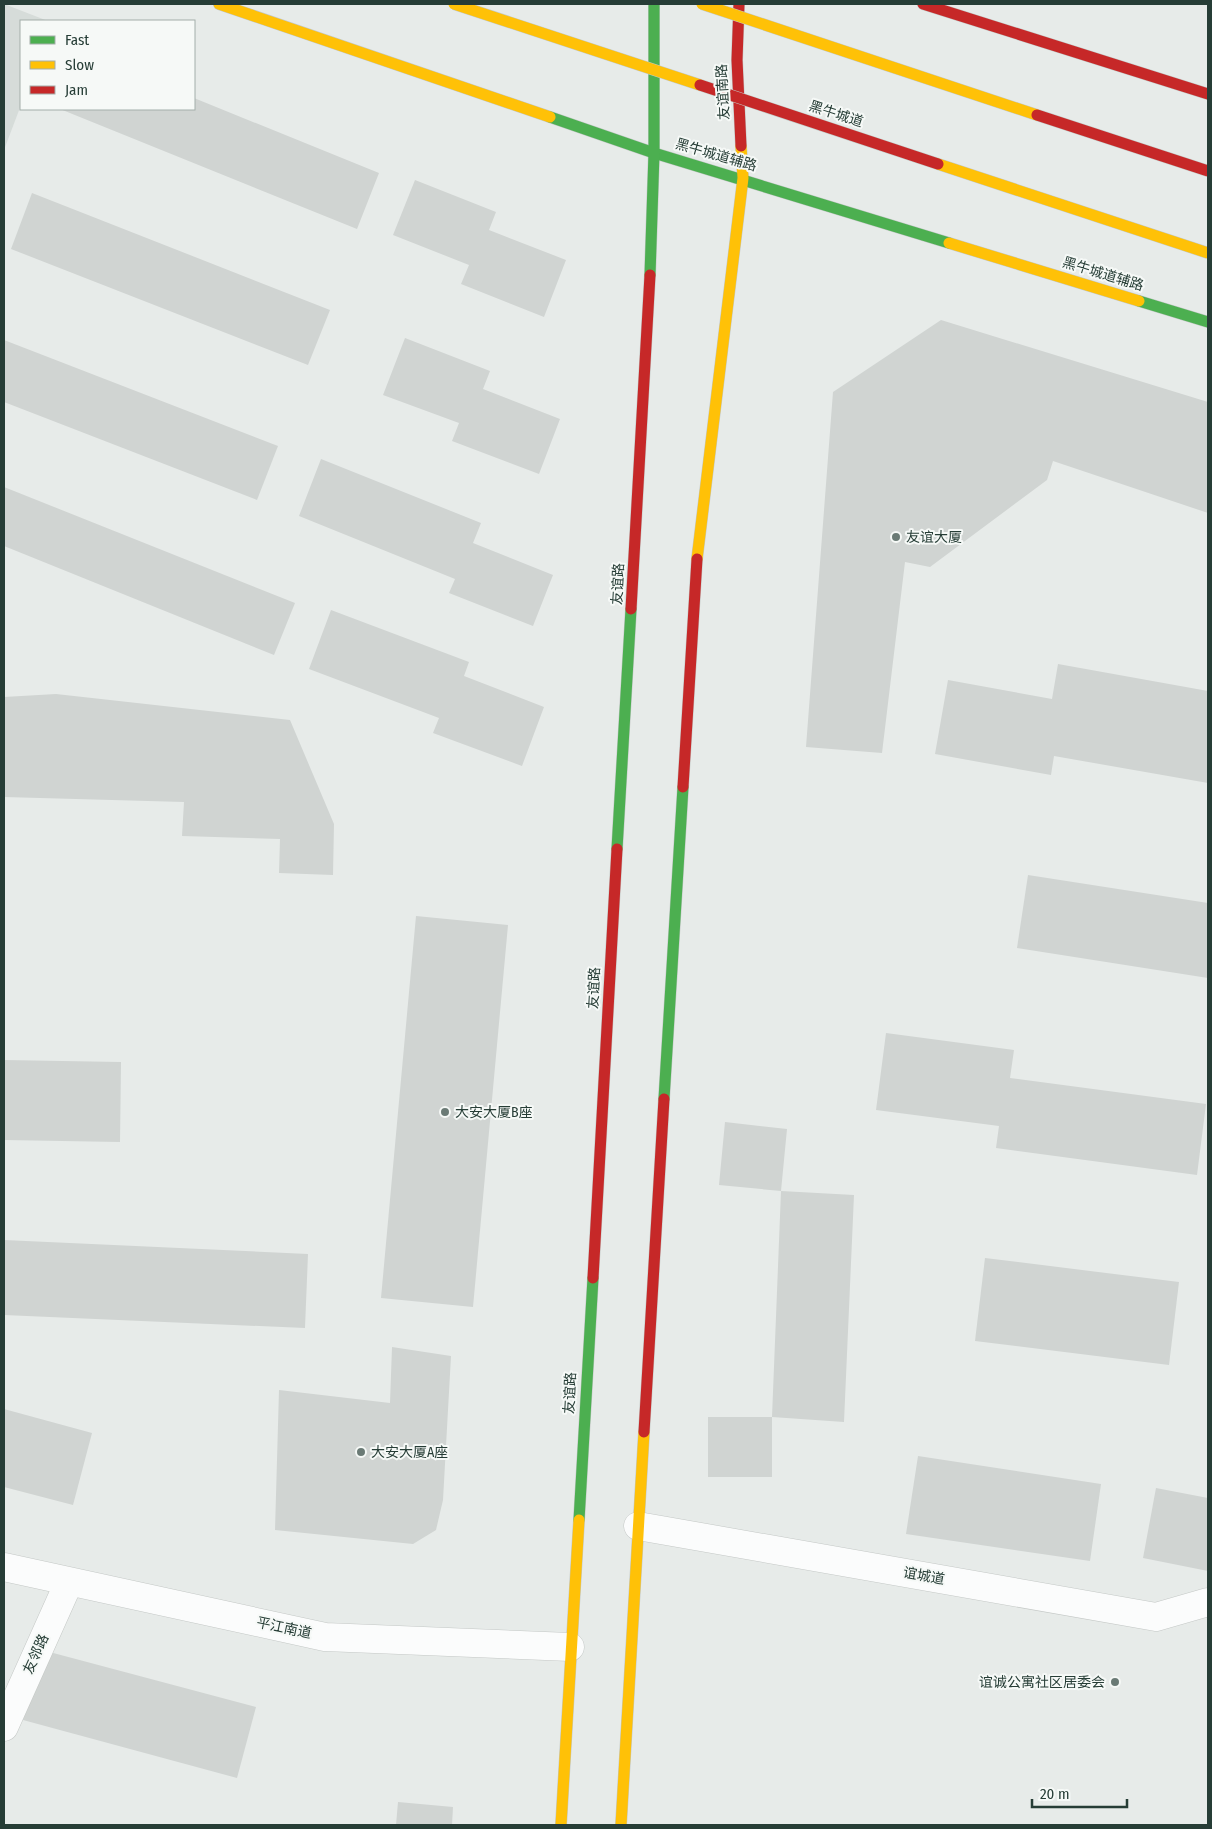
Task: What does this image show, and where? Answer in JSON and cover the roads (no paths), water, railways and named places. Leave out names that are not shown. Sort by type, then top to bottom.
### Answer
[{"type":"main road","name":"黑牛城道辅路","points":[[219,4],[654,153],[742,178],[1208,322]]},
{"type":"main road","name":"黑牛城道","points":[[454,4],[1208,253]]},
{"type":"main road","points":[[654,4],[654,153]]},
{"type":"main road","points":[[702,4],[1208,171]]},
{"type":"main road","name":"友谊南路","points":[[739,4],[737,60],[742,178]]},
{"type":"main road","points":[[923,4],[1208,94]]},
{"type":"main road","name":"友谊路","points":[[561,1825],[648,321],[654,153]]},
{"type":"main road","points":[[620,1825],[696,564],[742,178]]},
{"type":"street","name":"谊城道","points":[[638,1526],[1156,1617],[1208,1602]]},
{"type":"street","name":"平江南道","points":[[4,1567],[325,1637],[570,1647]]},
{"type":"street","name":"友邻路","points":[[4,1727],[69,1582]]},
{"type":"place","name":"友谊大厦","points":[[896,537]]},
{"type":"place","name":"大安大厦B座","points":[[445,1112]]},
{"type":"place","name":"大安大厦A座","points":[[361,1452]]},
{"type":"place","name":"谊诚公寓社区居委会","points":[[1115,1682]]}]
